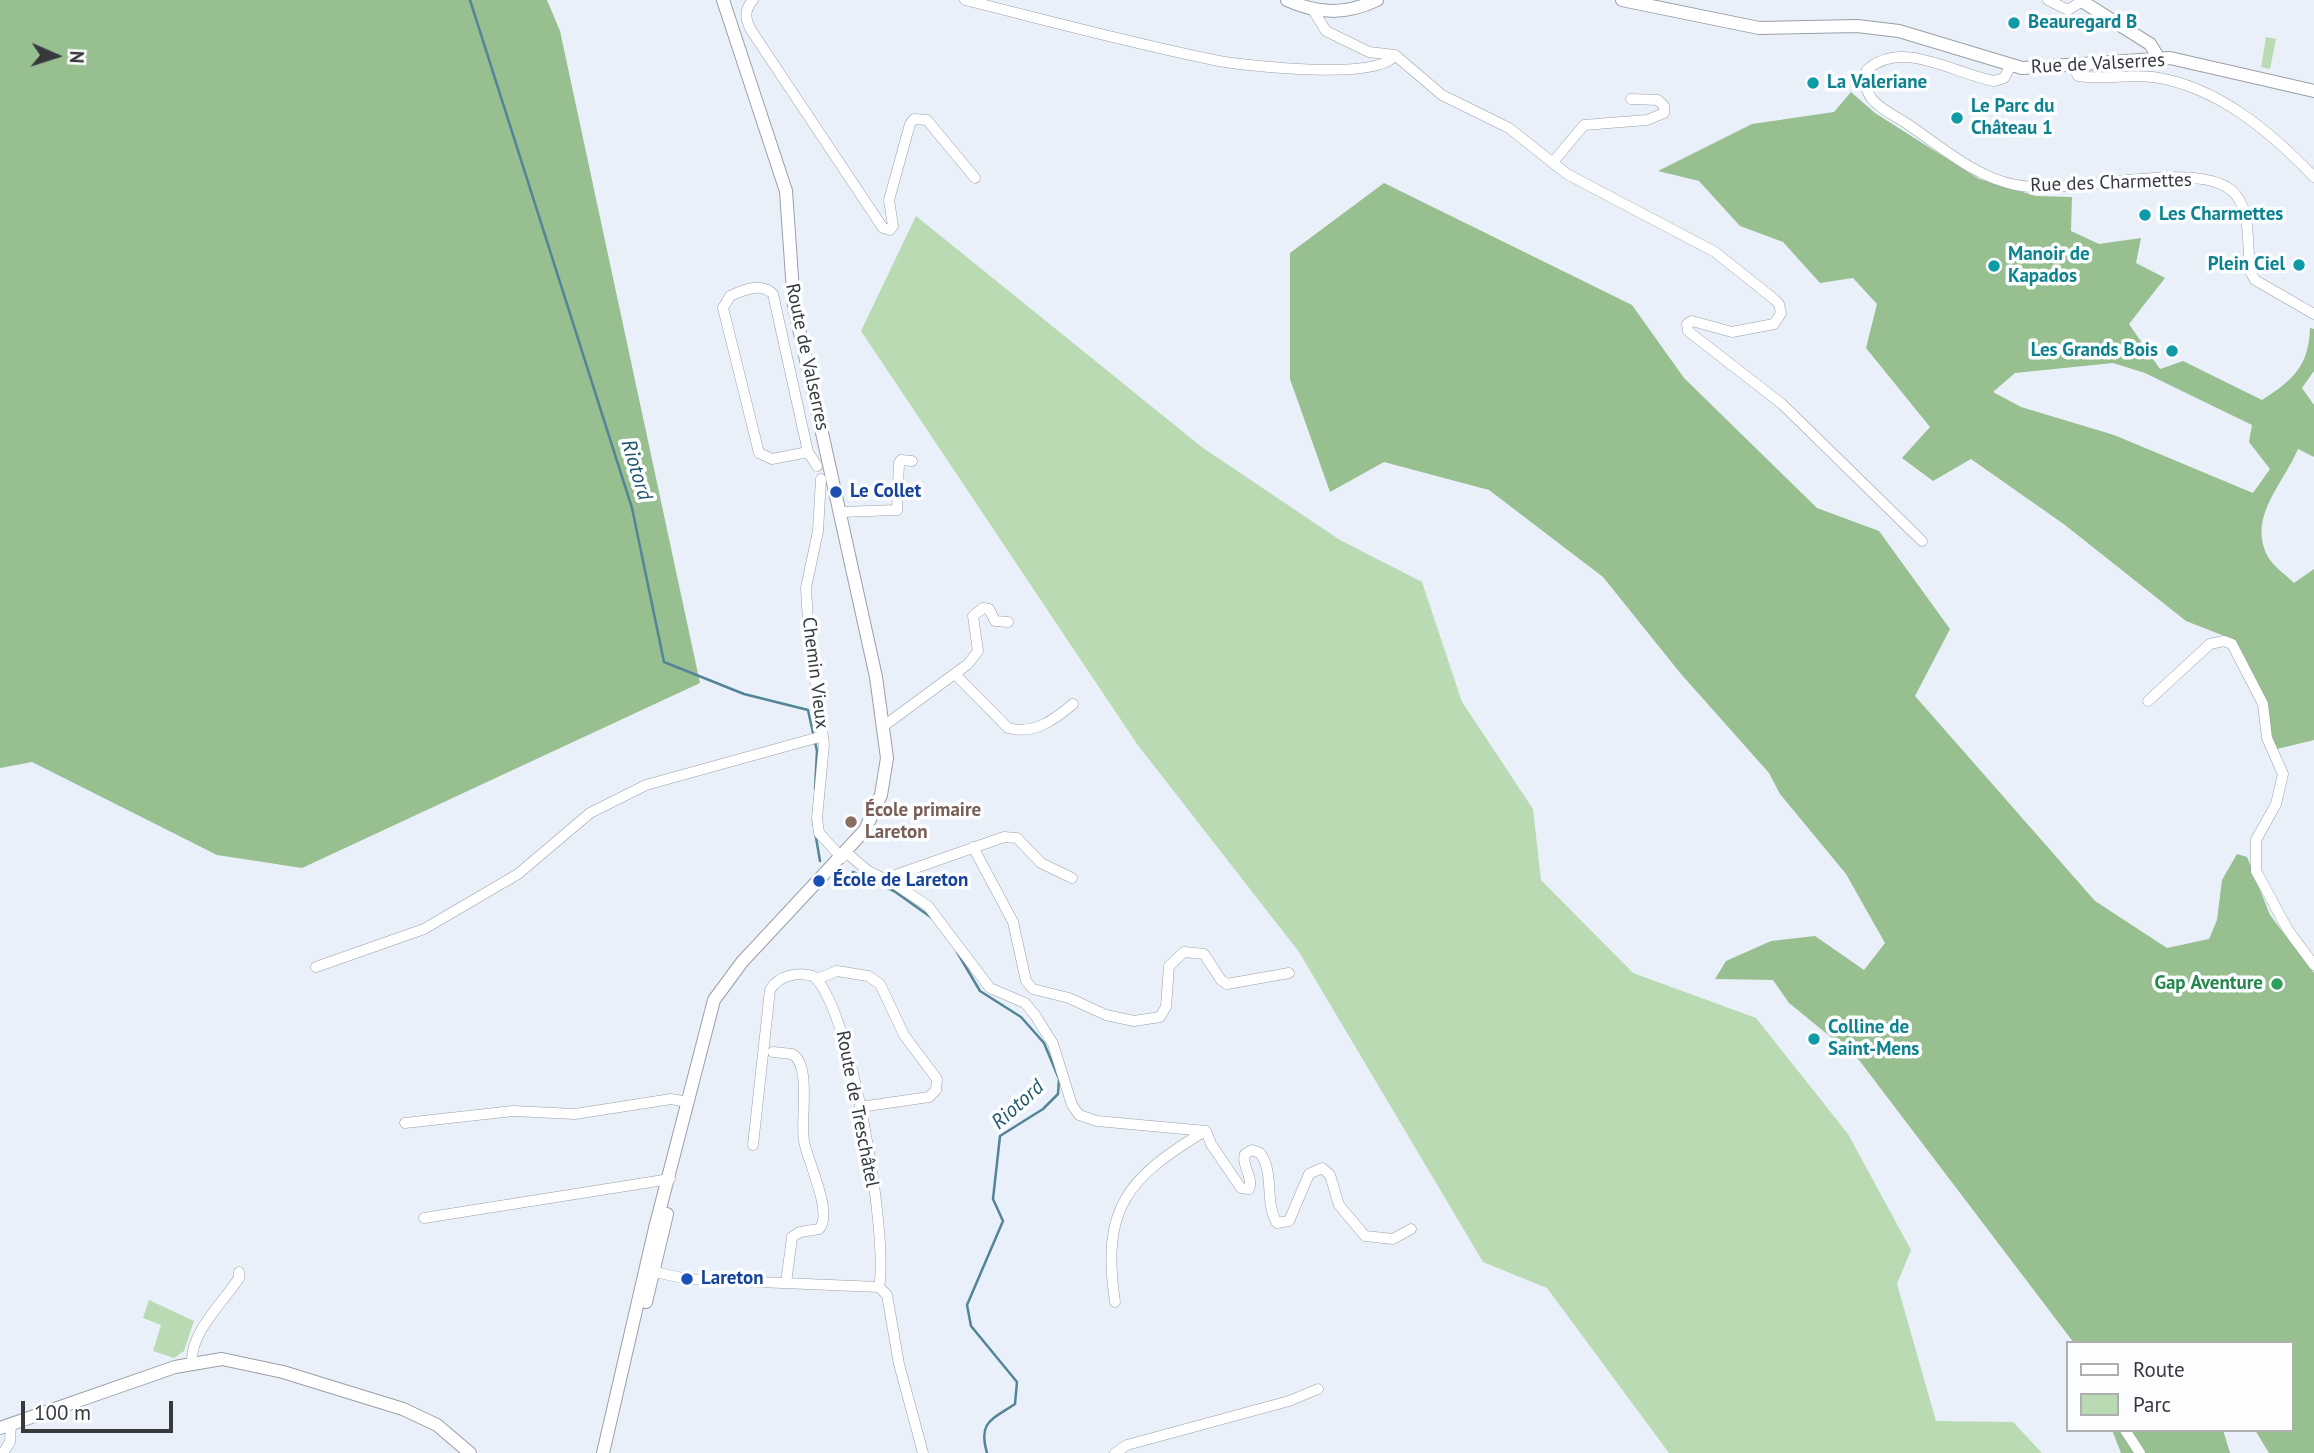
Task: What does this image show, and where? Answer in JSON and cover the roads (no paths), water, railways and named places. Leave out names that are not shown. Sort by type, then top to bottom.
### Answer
[{"type":"street","name":"Route de Valserres","points":[[670,1179],[719,990],[845,855],[870,823],[881,795],[887,758],[885,725],[876,677],[841,512],[827,479],[829,459],[793,297],[786,191],[723,0]]},
{"type":"street","points":[[753,0],[747,7],[746,16],[751,30],[883,228],[890,230],[893,226],[891,190],[910,124],[914,119],[927,120],[975,178]]},
{"type":"street","points":[[965,0],[1221,61],[1307,69],[1352,69],[1386,64],[1395,55]]},
{"type":"street","points":[[1286,0],[1313,10],[1343,12],[1377,0]]},
{"type":"street","name":"Rue de Valserres","points":[[1622,0],[1759,28],[1877,27],[1916,35],[2010,67],[2158,57],[2314,90]]},
{"type":"street","points":[[2048,0],[2068,10],[2081,1],[2150,44],[2158,57]]},
{"type":"street","points":[[1313,10],[1317,21],[1326,31],[1369,52],[1395,55],[1442,95],[1509,128],[1567,174],[1715,253],[1779,304],[1780,320],[1774,324],[1732,332],[1692,321],[1687,324],[1688,331],[1782,404],[1922,541]]},
{"type":"street","name":"Rue des Charmettes","points":[[2010,67],[2004,78],[1994,81],[1931,62],[1893,57],[1875,62],[1867,70],[1865,87],[1867,96],[1886,110],[1977,169],[2013,185],[2050,188],[2140,178],[2219,183],[2232,191],[2242,204],[2250,271],[2255,280],[2314,314]]},
{"type":"street","points":[[2072,64],[2078,76],[2155,77],[2213,95],[2245,116],[2314,177]]},
{"type":"street","points":[[1553,162],[1584,125],[1647,120],[1664,113],[1664,106],[1658,100],[1631,99]]},
{"type":"street","points":[[808,452],[772,459],[759,453],[723,308],[730,296],[755,288],[765,289],[773,294],[808,452],[827,479]]},
{"type":"street","points":[[817,466],[829,459]]},
{"type":"street","points":[[841,512],[897,510],[899,463],[901,460],[912,461]]},
{"type":"street","name":"Chemin Vieux","points":[[827,479],[806,588],[818,737],[819,833],[868,871],[928,906],[990,988],[1025,1003],[1053,1044],[1072,1105],[1079,1115],[1097,1121],[1206,1131]]},
{"type":"street","points":[[885,725],[955,674],[978,651],[973,616],[983,608],[989,609],[995,621],[1008,622]]},
{"type":"street","points":[[2148,701],[2210,644],[2224,641],[2232,644],[2263,704],[2267,738],[2283,774],[2277,804],[2256,840],[2256,871],[2288,930],[2314,965]]},
{"type":"street","points":[[955,674],[1008,728],[1017,731],[1028,731],[1054,720],[1073,704]]},
{"type":"street","points":[[316,967],[424,929],[518,874],[590,813],[646,785],[755,757],[818,737]]},
{"type":"street","points":[[884,879],[1004,836],[1017,838],[1041,863],[1072,878]]},
{"type":"street","points":[[973,847],[1013,922],[1026,981],[1033,989],[1069,998],[1106,1015],[1149,1021],[1160,1017],[1166,1007],[1169,966],[1185,952],[1204,954],[1221,980],[1227,984],[1289,973]]},
{"type":"street","points":[[753,1145],[770,990],[780,979],[790,975],[807,975],[817,979],[837,971],[868,976],[880,984],[901,1029],[937,1079],[936,1090],[929,1097],[860,1107]]},
{"type":"street","name":"Route de Treschâtel","points":[[817,979],[831,998],[839,1019],[860,1107],[882,1258],[879,1287],[887,1295],[899,1364],[923,1453]]},
{"type":"street","points":[[773,1052],[792,1054],[801,1063],[805,1095],[802,1133],[806,1155],[820,1189],[823,1221],[819,1228],[800,1232],[792,1237],[786,1283]]},
{"type":"street","points":[[405,1123],[513,1111],[558,1116],[671,1100],[688,1102]]},
{"type":"street","points":[[1115,1302],[1110,1245],[1113,1226],[1126,1195],[1155,1163],[1206,1131],[1211,1144],[1241,1188],[1249,1189],[1252,1182],[1243,1159],[1245,1154],[1252,1150],[1260,1153],[1267,1166],[1272,1215],[1277,1223],[1289,1221],[1309,1174],[1322,1168],[1330,1175],[1339,1205],[1365,1236],[1393,1239],[1411,1229]]},
{"type":"street","points":[[650,1274],[655,1228],[670,1179]]},
{"type":"street","points":[[424,1218],[670,1179]]},
{"type":"street","points":[[603,1453],[650,1274],[670,1179]]},
{"type":"street","points":[[192,1363],[191,1352],[212,1314],[239,1278],[239,1272]]},
{"type":"street","points":[[650,1274],[687,1279],[879,1287]]},
{"type":"street","points":[[3,1453],[10,1442],[5,1426],[192,1363],[238,1360],[412,1413],[437,1425],[456,1447],[470,1453]]},
{"type":"street","points":[[1115,1453],[1127,1445],[1289,1401],[1318,1389]]},
{"type":"street","points":[[2126,1432],[2140,1453]]},
{"type":"waterway","name":"Riotord","points":[[470,0],[632,508],[664,662],[744,694],[808,710],[817,751],[815,789]]},
{"type":"waterway","name":"Riotord","points":[[813,820],[820,861]]},
{"type":"waterway","name":"Riotord","points":[[853,872],[894,891],[932,918]]},
{"type":"waterway","name":"Riotord","points":[[957,952],[980,991],[1021,1017],[1044,1043],[1059,1079],[1058,1094],[1043,1109],[1000,1136],[993,1199],[1003,1221],[967,1305],[971,1326],[1017,1382],[1015,1404],[993,1418],[986,1428],[984,1435],[987,1453]]},
{"type":"place","name":"Beauregard B","points":[[2014,23]]},
{"type":"place","name":"La Valeriane","points":[[1813,83]]},
{"type":"place","name":"Le Parc du Château 1","points":[[1957,118]]},
{"type":"place","name":"Les Charmettes","points":[[2145,215]]},
{"type":"place","name":"Plein Ciel","points":[[2299,265]]},
{"type":"place","name":"Manoir de Kapados","points":[[1994,266]]},
{"type":"place","name":"Les Grands Bois","points":[[2172,351]]},
{"type":"place","name":"Le Collet","points":[[836,492]]},
{"type":"place","name":"École primaire Lareton","points":[[851,822]]},
{"type":"place","name":"École de Lareton","points":[[819,881]]},
{"type":"place","name":"Gap Aventure","points":[[2277,984]]},
{"type":"place","name":"Colline de Saint-Mens","points":[[1814,1039]]},
{"type":"place","name":"Lareton","points":[[687,1279]]}]
